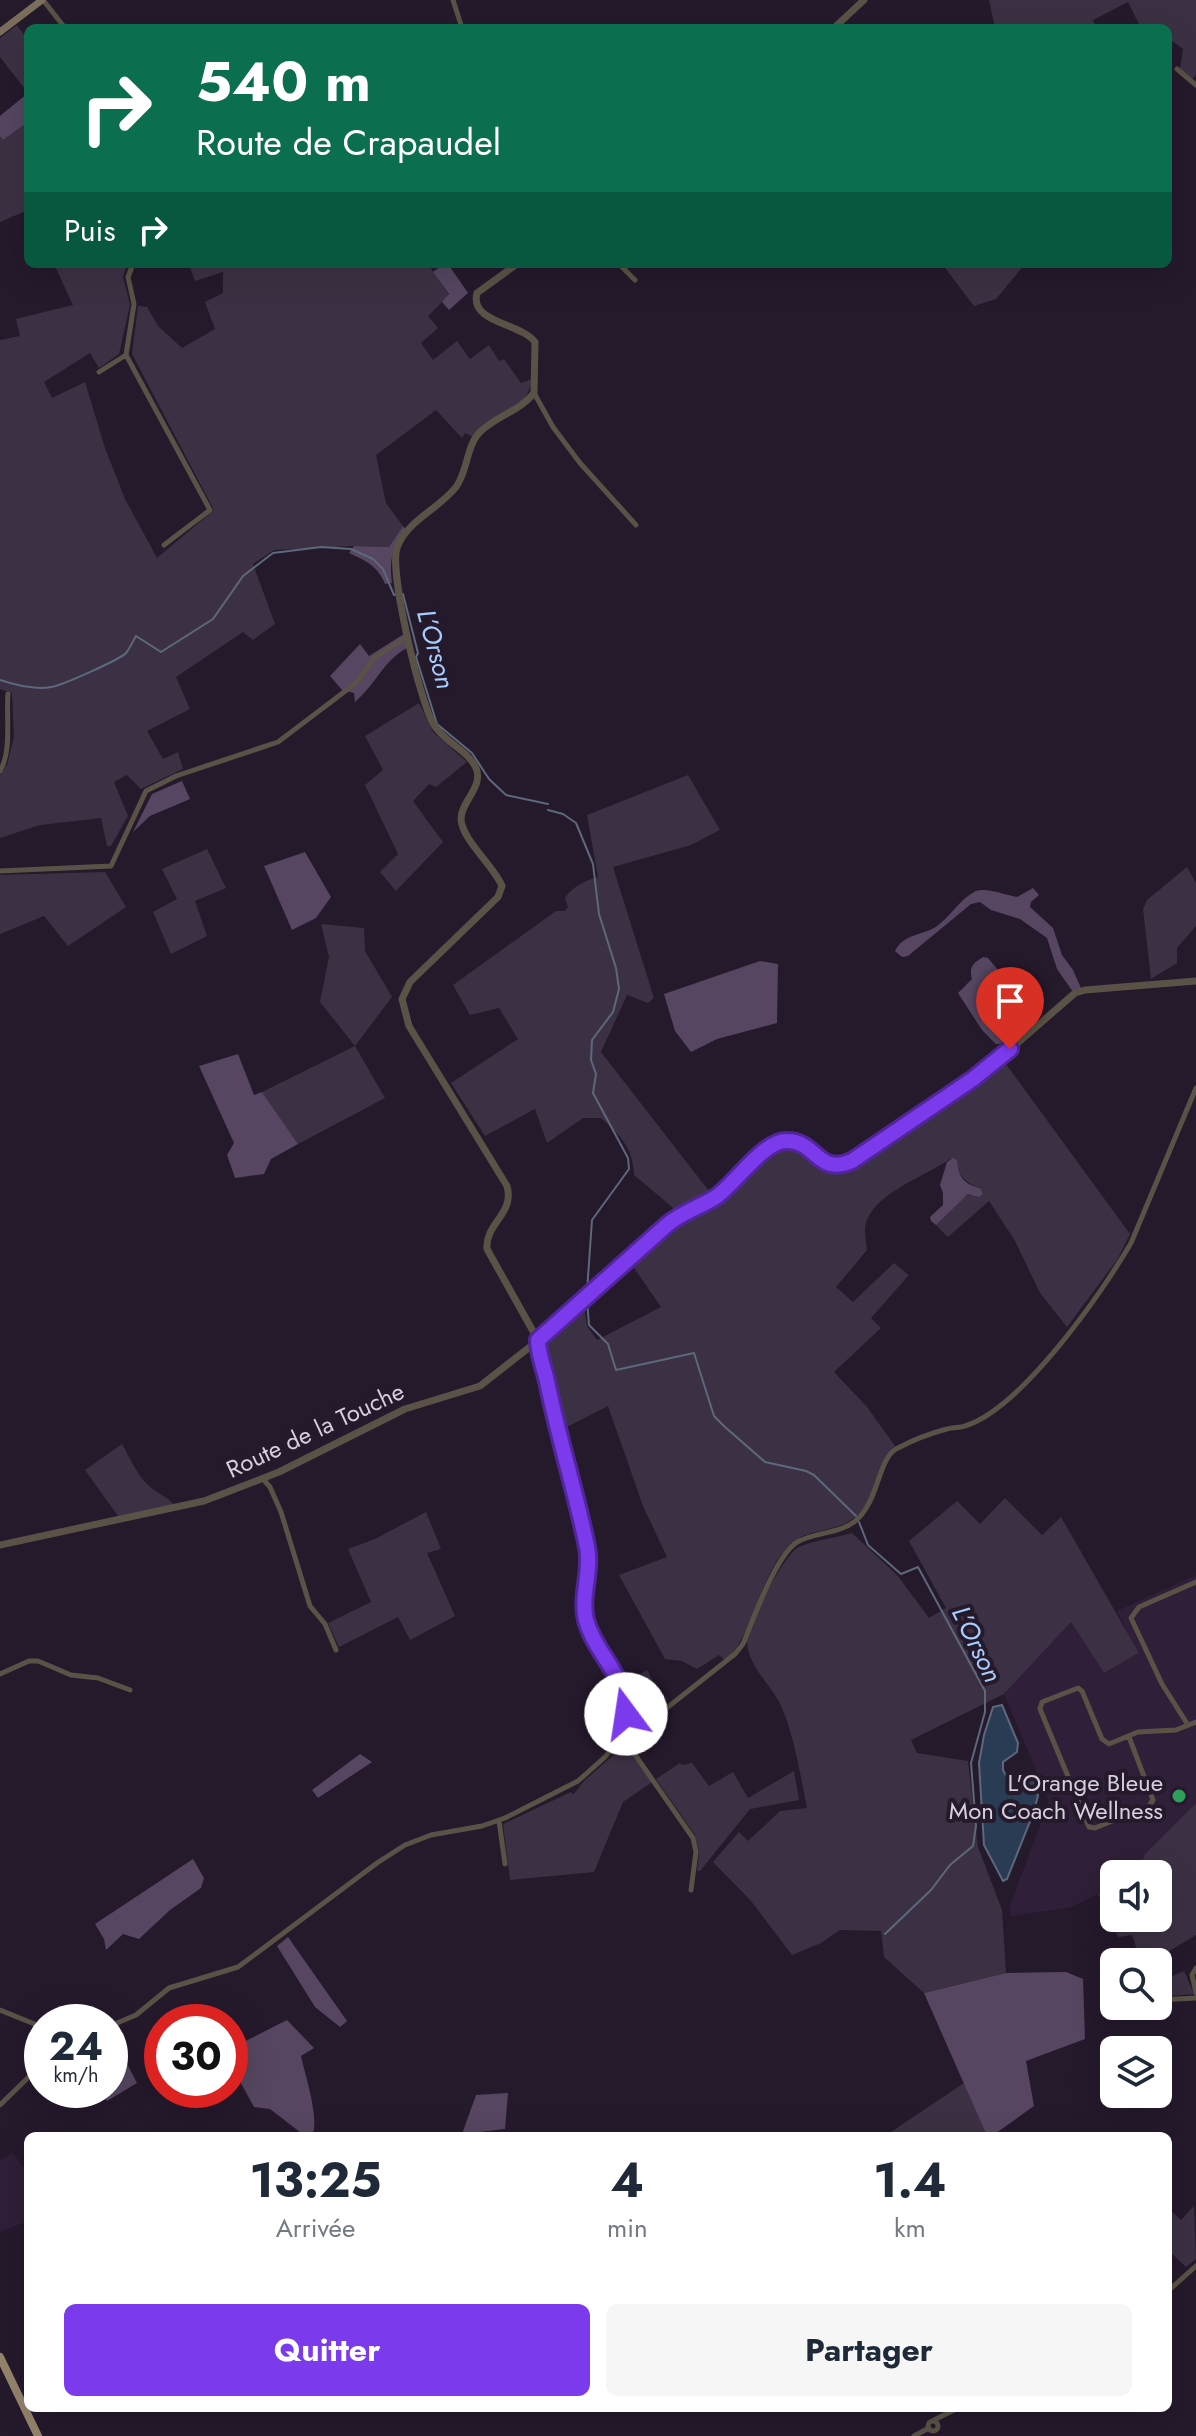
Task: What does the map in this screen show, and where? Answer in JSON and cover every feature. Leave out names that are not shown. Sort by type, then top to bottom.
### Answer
[{"type":"main road","points":[[0,32],[43,0]]},
{"type":"main road","points":[[0,2357],[24,2407]]},
{"type":"main road","points":[[26,2412],[38,2436]]},
{"type":"street","points":[[43,0],[62,24]]},
{"type":"street","points":[[453,0],[461,24]]},
{"type":"street","points":[[838,24],[864,0]]},
{"type":"street","points":[[1177,69],[1196,85]]},
{"type":"street","points":[[131,268],[128,277],[134,304],[126,355],[210,510],[164,545]]},
{"type":"street","points":[[511,268],[477,293],[475,301],[478,308],[498,322],[524,331],[535,342],[534,393],[553,427],[580,463],[636,525]]},
{"type":"street","points":[[623,268],[635,280]]},
{"type":"street","points":[[99,372],[126,355]]},
{"type":"street","points":[[534,393],[478,435],[457,485],[408,530],[397,548],[394,568],[397,593],[433,725],[476,768],[478,780],[463,808],[462,824],[502,886],[498,897],[410,982],[404,991],[402,1008],[409,1026],[507,1186],[509,1205],[486,1237],[487,1249],[538,1340],[558,1436],[586,1545],[589,1565],[584,1602],[586,1618],[624,1690],[627,1705],[622,1739],[693,1838],[696,1852],[691,1890]]},
{"type":"street","points":[[0,871],[111,866],[146,791],[176,776],[278,742],[345,693],[375,657],[408,636]]},
{"type":"street","points":[[0,771],[6,747],[8,694]]},
{"type":"street","name":"Route de la Touche","points":[[0,1545],[194,1504],[263,1479],[405,1409],[480,1386],[538,1340],[668,1224],[717,1196],[776,1143],[792,1141],[827,1165],[838,1167],[852,1161],[981,1074],[1075,993],[1196,981]]},
{"type":"street","points":[[128,2018],[169,1988],[238,1967],[405,1845],[431,1835],[499,1821],[578,1781],[622,1739],[649,1722],[735,1654],[743,1644],[776,1570],[797,1542],[845,1527],[862,1515],[871,1502],[885,1463],[897,1449],[949,1428],[965,1426],[983,1416],[1022,1388],[1041,1368],[1131,1243],[1196,1088]]},
{"type":"street","points":[[263,1479],[281,1512],[310,1606],[325,1624],[336,1650]]},
{"type":"street","points":[[1189,1725],[1162,1684],[1131,1618],[1139,1607],[1196,1582]]},
{"type":"street","points":[[0,1674],[29,1661],[38,1661],[71,1675],[98,1678],[130,1690]]},
{"type":"street","points":[[1129,1737],[1153,1800],[1149,1806],[1095,1828],[1089,1827],[1040,1705],[1047,1698],[1078,1688],[1105,1742],[1109,1744],[1147,1730],[1169,1732],[1196,1722]]},
{"type":"street","points":[[625,1722],[649,1722]]},
{"type":"street","points":[[499,1821],[505,1864]]},
{"type":"street","points":[[1172,1999],[1196,1996],[1192,1975],[1196,1968]]},
{"type":"street","points":[[0,2010],[24,2020]]},
{"type":"street","points":[[0,2105],[24,2082]]},
{"type":"street","points":[[1172,2287],[1196,2266]]},
{"type":"street","points":[[914,2436],[933,2429],[943,2415],[949,2412]]},
{"type":"shaded area","points":[[989,0],[1196,0],[1196,74],[1193,79],[1180,69],[1183,49],[1172,41],[1172,24],[1139,24],[1128,2],[1093,20],[1094,24],[994,24]]},
{"type":"shaded area","points":[[17,25],[24,35],[24,88],[0,57],[0,38]]},
{"type":"shaded area","points":[[24,96],[24,125],[3,140],[0,136],[0,116]]},
{"type":"shaded area","points":[[24,125],[24,212],[0,222],[0,136],[3,140]]},
{"type":"shaded area","points":[[56,268],[126,268],[123,277],[130,305],[119,354],[99,368],[90,353],[44,382],[52,398],[85,382],[105,448],[125,499],[157,558],[214,510],[132,354],[138,306],[147,307],[158,326],[182,348],[215,329],[205,302],[223,293],[223,272],[195,281],[190,268],[431,268],[449,295],[428,316],[438,328],[421,343],[433,360],[457,341],[470,359],[489,345],[499,361],[504,359],[521,383],[532,379],[530,389],[518,406],[473,437],[465,433],[462,438],[436,410],[376,455],[386,503],[403,526],[389,547],[274,550],[253,564],[275,624],[253,640],[243,632],[176,677],[190,709],[147,731],[163,759],[178,752],[183,769],[141,789],[127,775],[114,782],[128,816],[111,846],[107,846],[101,818],[40,825],[0,838],[0,775],[7,765],[14,737],[12,693],[0,689],[0,340],[20,336],[16,319],[73,305]]},
{"type":"shaded area","points":[[438,268],[451,268],[468,293],[449,310],[442,302],[449,294],[433,272]]},
{"type":"shaded area","points":[[945,268],[1022,268],[996,299],[974,306]]},
{"type":"shaded area","points":[[403,526],[406,530],[391,561],[392,583],[385,584],[375,568],[349,553],[354,546],[389,547]]},
{"type":"shaded area","points":[[404,634],[407,648],[392,659],[355,702],[354,693],[342,690],[330,676],[360,644],[369,656]]},
{"type":"shaded area","points":[[419,703],[433,732],[467,762],[436,787],[429,784],[413,801],[443,842],[396,891],[380,872],[398,854],[365,785],[383,770],[365,736]]},
{"type":"shaded area","points":[[688,775],[720,830],[691,845],[613,867],[654,998],[648,1003],[627,995],[601,1052],[712,1195],[678,1212],[634,1175],[625,1143],[601,1118],[583,1118],[547,1143],[535,1109],[485,1136],[451,1083],[518,1039],[499,1008],[470,1015],[453,985],[556,911],[565,911],[568,894],[580,884],[598,877],[587,815]]},
{"type":"shaded area","points":[[182,781],[190,799],[150,816],[133,832],[152,794]]},
{"type":"shaded area","points":[[207,849],[226,888],[195,901],[207,936],[171,954],[153,912],[177,899],[162,869]]},
{"type":"shaded area","points":[[305,852],[331,897],[316,918],[292,930],[264,866]]},
{"type":"shaded area","points":[[1187,867],[1196,883],[1196,926],[1177,948],[1177,963],[1151,979],[1143,909],[1147,900]]},
{"type":"shaded area","points":[[105,872],[126,907],[68,946],[44,916],[0,934],[0,875]]},
{"type":"shaded area","points":[[1033,888],[1039,895],[1030,907],[1053,928],[1062,955],[1081,988],[1073,992],[1057,969],[1047,938],[1020,919],[991,910],[980,902],[971,904],[908,956],[902,957],[895,951],[903,941],[937,926],[974,892],[989,890],[1017,897]]},
{"type":"shaded area","points":[[321,924],[364,928],[365,951],[392,997],[355,1046],[320,1002],[329,957]]},
{"type":"shaded area","points":[[983,957],[988,958],[1028,1006],[1018,1032],[1010,1041],[1003,1043],[996,1044],[982,1030],[958,993],[972,979],[972,966]]},
{"type":"shaded area","points":[[760,961],[778,964],[777,1023],[717,1039],[691,1052],[675,1031],[664,994]]},
{"type":"shaded area","points":[[355,1046],[385,1098],[298,1144],[262,1092]]},
{"type":"shaded area","points":[[238,1054],[254,1095],[262,1092],[298,1144],[271,1159],[264,1174],[235,1178],[227,1155],[234,1143],[199,1066]]},
{"type":"shaded area","points":[[1003,1060],[1130,1234],[1117,1260],[1067,1327],[1040,1293],[1015,1241],[989,1201],[948,1237],[936,1225],[964,1197],[981,1188],[966,1180],[950,1159],[886,1197],[868,1218],[865,1230],[867,1250],[836,1287],[853,1302],[894,1263],[909,1275],[871,1318],[881,1328],[834,1372],[867,1407],[895,1446],[877,1486],[866,1505],[851,1520],[802,1537],[788,1546],[770,1573],[744,1634],[726,1661],[719,1655],[697,1669],[682,1661],[665,1659],[619,1575],[667,1557],[643,1506],[608,1406],[561,1430],[543,1342],[584,1306],[587,1326],[597,1340],[661,1307],[630,1262],[685,1216],[720,1197],[778,1146],[793,1145],[826,1169],[841,1169]]},
{"type":"shaded area","points":[[953,1158],[957,1160],[962,1178],[980,1188],[983,1194],[979,1197],[968,1194],[936,1225],[930,1217],[943,1205],[940,1185],[947,1162]]},
{"type":"shaded area","points":[[122,1444],[144,1481],[175,1506],[118,1516],[85,1470]]},
{"type":"shaded area","points":[[1005,1498],[1042,1535],[1061,1517],[1139,1653],[1104,1673],[1071,1622],[1004,1694],[911,1740],[917,1753],[968,1761],[978,1847],[1002,1910],[1006,1973],[924,1993],[884,1957],[881,1931],[840,1930],[821,1943],[792,1955],[751,1901],[713,1862],[739,1832],[748,1841],[780,1811],[807,1808],[786,1718],[749,1652],[748,1634],[759,1607],[785,1562],[799,1547],[852,1533],[898,1576],[929,1618],[946,1608],[909,1541],[957,1501],[980,1524]]},
{"type":"shaded area","points":[[426,1512],[441,1549],[427,1553],[455,1616],[410,1640],[398,1617],[339,1647],[328,1623],[371,1602],[348,1549],[375,1539]]},
{"type":"shaded area","points":[[1196,1575],[1196,1803],[1143,1860],[1100,1860],[1100,1893],[1072,1907],[1011,1916],[1010,1906],[1049,1801],[1004,1694],[1071,1622],[1104,1673],[1138,1654],[1117,1611]]},
{"type":"shaded area","points":[[647,1670],[667,1706],[654,1716],[634,1721],[629,1719],[628,1693],[623,1684]]},
{"type":"shaded area","points":[[625,1745],[652,1782],[623,1802],[594,1872],[510,1880],[503,1824],[571,1792],[573,1795],[584,1781]]},
{"type":"shaded area","points":[[360,1754],[372,1762],[318,1798],[312,1790]]},
{"type":"shaded area","points":[[680,1763],[692,1763],[709,1786],[733,1772],[748,1798],[794,1771],[799,1800],[750,1809],[697,1871],[699,1852],[695,1835],[656,1779]]},
{"type":"shaded area","points":[[1196,1803],[1196,1935],[1172,1949],[1136,1948],[1132,1935],[1118,1937],[1116,1932],[1172,1932],[1172,1860],[1143,1860]]},
{"type":"shaded area","points":[[193,1859],[204,1878],[201,1888],[170,1910],[139,1939],[123,1934],[106,1950],[104,1939],[95,1924]]},
{"type":"shaded area","points":[[288,1937],[347,2021],[340,2027],[315,2007],[277,1946]]},
{"type":"shaded area","points":[[1184,1971],[1194,1994],[1172,1996],[1172,1976]]},
{"type":"shaded area","points":[[1066,1972],[1083,1979],[1085,2039],[1026,2061],[1034,2106],[998,2132],[985,2132],[924,1993],[1006,1973]]},
{"type":"shaded area","points":[[287,2020],[314,2048],[301,2056],[313,2108],[313,2132],[300,2132],[270,2109],[254,2107],[248,2096],[248,2040]]},
{"type":"shaded area","points":[[128,2066],[137,2083],[128,2088]]},
{"type":"shaded area","points":[[964,2083],[985,2132],[891,2132]]},
{"type":"shaded area","points":[[508,2093],[505,2129],[463,2132],[476,2095]]},
{"type":"shaded area","points":[[13,2153],[24,2168],[24,2223],[0,2232],[0,2160]]},
{"type":"shaded area","points":[[1194,2206],[1196,2259],[1186,2267],[1172,2254],[1172,2212],[1181,2220]]},
{"type":"water","points":[[1002,1705],[1018,1743],[1017,1752],[1003,1762],[1003,1770],[1011,1786],[1025,1781],[1032,1773],[1038,1796],[1007,1879],[1003,1881],[984,1845],[979,1763],[993,1707]]},
{"type":"waterway","name":"L’Orson","points":[[0,680],[32,687],[57,685],[122,656],[136,636],[161,652],[213,619],[243,576],[273,553],[321,547],[351,549],[373,559],[383,569],[394,595],[398,594]]},
{"type":"waterway","name":"L’Orson","points":[[403,594],[418,653],[416,657],[437,724],[472,753],[489,779],[506,795],[548,804]]},
{"type":"waterway","name":"L’Orson","points":[[548,810],[563,814],[576,823],[593,864],[599,914],[616,968],[619,989],[613,1012],[592,1040],[591,1060],[596,1074],[593,1093],[628,1158],[629,1169],[592,1220],[587,1291]]},
{"type":"waterway","name":"L’Orson","points":[[587,1300],[589,1325],[608,1344],[616,1370],[694,1353],[714,1416],[765,1462],[814,1475],[856,1516]]},
{"type":"waterway","name":"L’Orson","points":[[859,1522],[868,1545],[901,1574],[918,1567],[985,1691],[985,1712],[971,1763],[976,1826],[973,1846],[950,1865],[931,1890],[885,1934]]},
{"type":"place","name":"L'Orange Bleue Mon Coach Wellness","points":[[1179,1796]]},
{"type":"route","points":[[626,1714],[624,1690],[586,1618],[584,1594],[589,1565],[586,1545],[558,1436],[538,1340],[668,1224],[717,1196],[776,1143],[792,1141],[827,1165],[838,1167],[852,1161],[973,1079],[1010,1049]]}]
